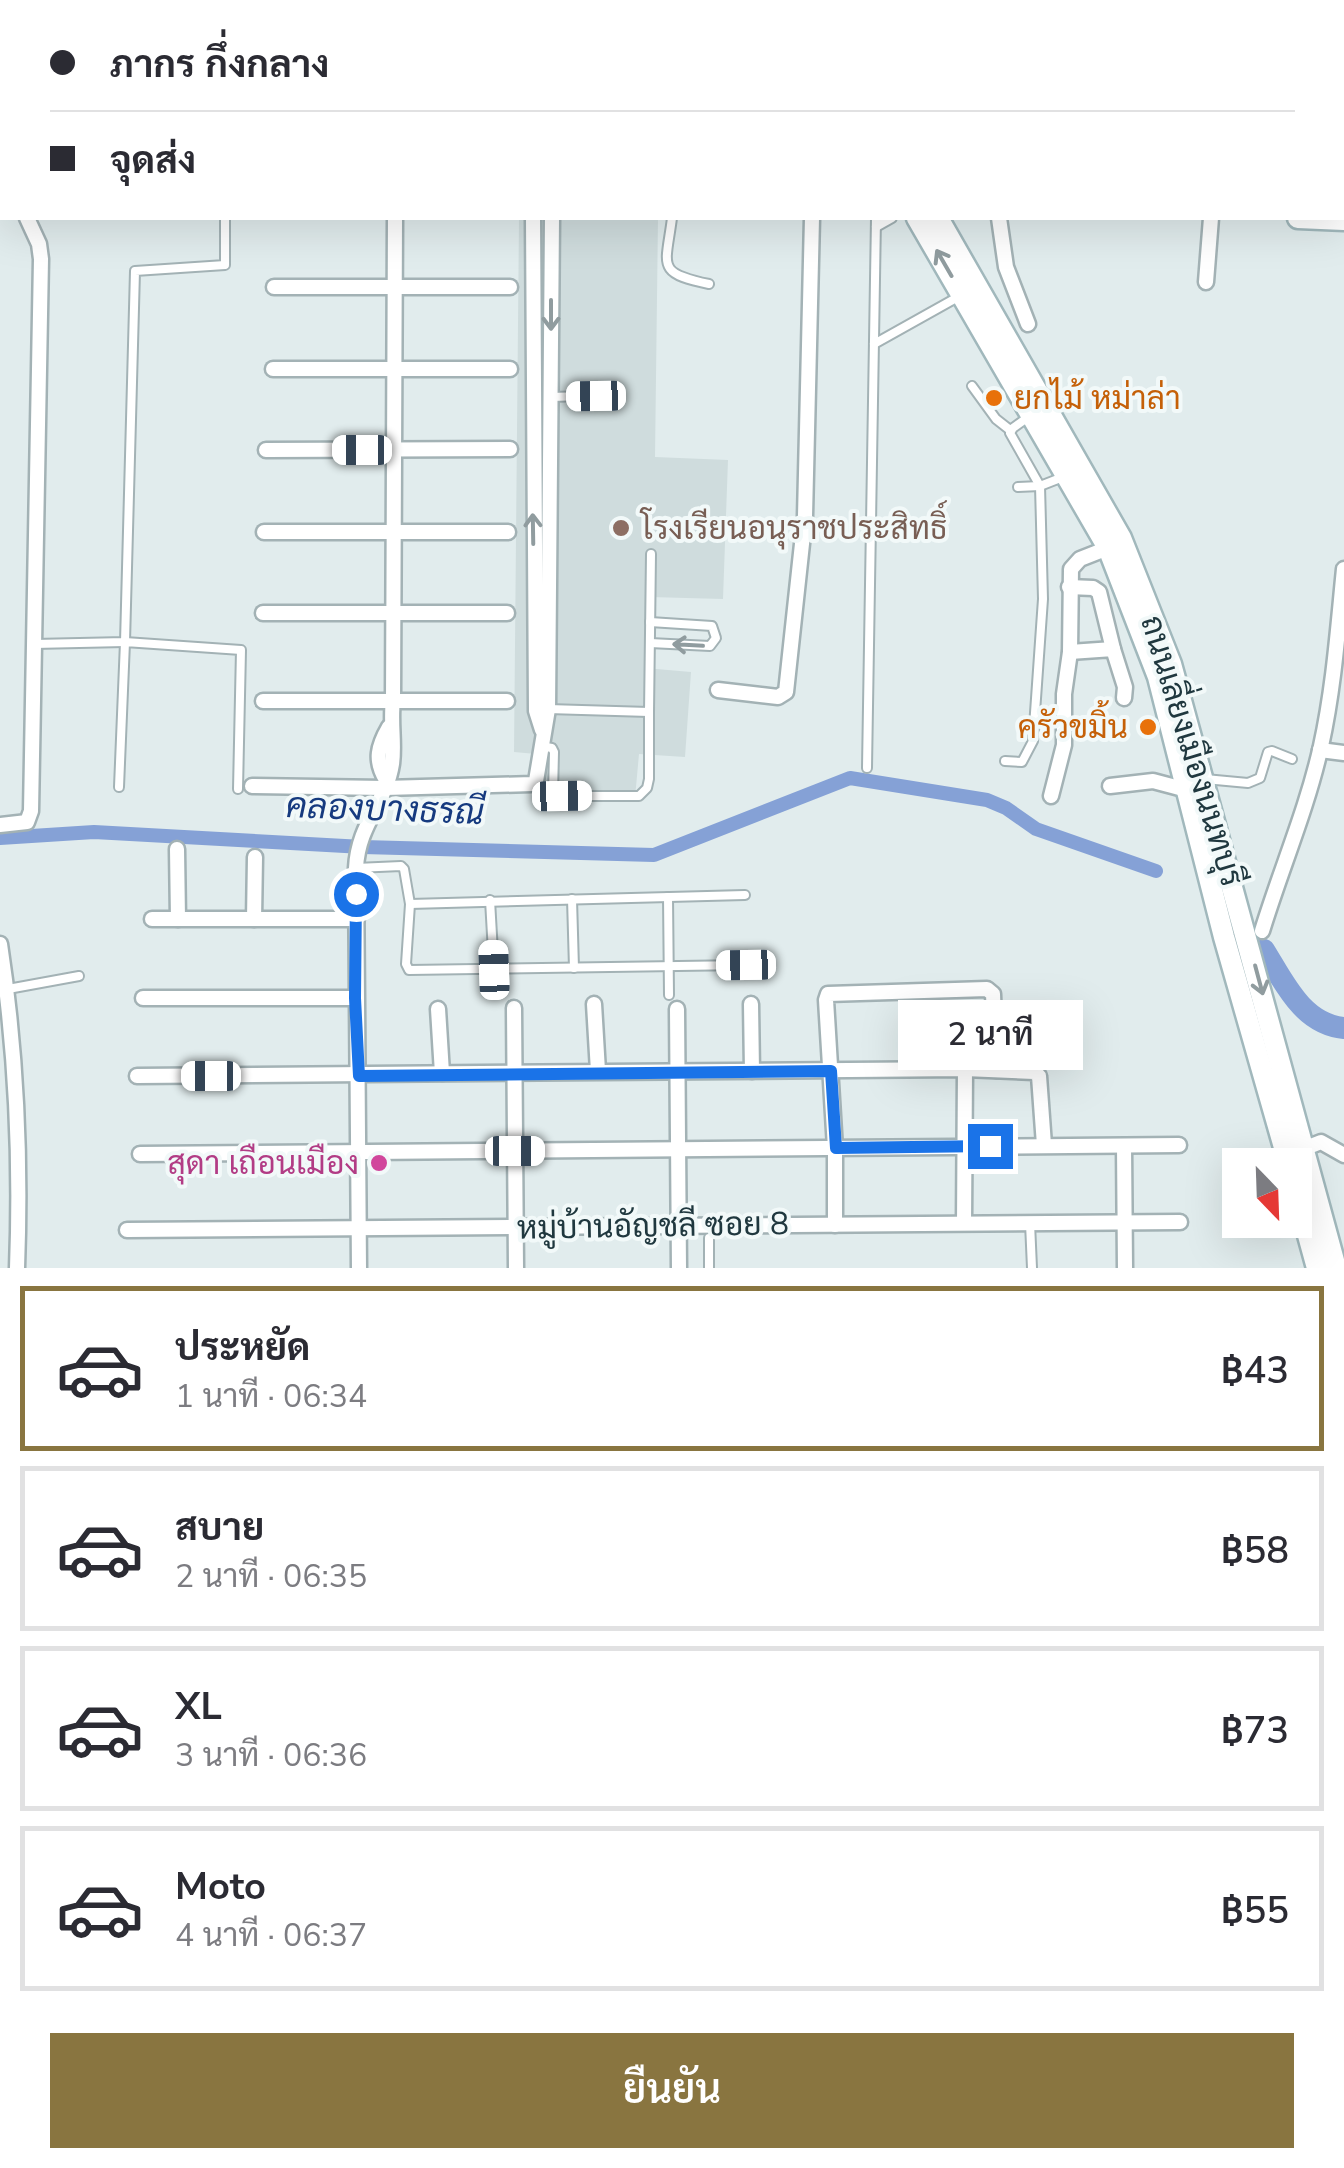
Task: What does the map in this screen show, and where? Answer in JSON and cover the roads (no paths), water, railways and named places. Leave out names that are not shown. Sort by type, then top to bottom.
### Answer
[{"type":"main road","name":"ถนนเลี่ยงเมืองนนทบุรี","points":[[918,220],[1108,548],[1195,784],[1294,1148]]},
{"type":"main road","name":"ถนนเลี่ยงเมืองนนทบุรี","points":[[939,220],[1121,538],[1171,664],[1224,937],[1282,1140],[1289,1148]]},
{"type":"main road","name":"ถนนเลี่ยงเมืองนนทบุรี","points":[[1312,1201],[1336,1268]]},
{"type":"main road","points":[[1309,1238],[1317,1268]]},
{"type":"street","points":[[0,825],[27,822],[31,811],[41,259],[28,220]]},
{"type":"street","points":[[359,1268],[356,855],[386,784],[378,767],[378,744],[389,726],[393,700],[395,220]]},
{"type":"street","points":[[533,220],[536,710],[541,738]]},
{"type":"street","points":[[245,788],[532,784],[540,771],[541,738],[548,709],[551,575],[552,220]]},
{"type":"street","points":[[718,690],[778,696],[786,692],[805,516],[812,220]]},
{"type":"street","points":[[999,220],[1006,267],[1028,324]]},
{"type":"street","points":[[1206,282],[1211,220]]},
{"type":"street","points":[[274,287],[510,287]]},
{"type":"street","points":[[273,369],[510,369]]},
{"type":"street","points":[[532,397],[551,397]]},
{"type":"street","points":[[266,450],[510,450]]},
{"type":"street","points":[[264,532],[508,532]]},
{"type":"street","points":[[1051,796],[1064,745],[1064,694],[1070,652],[1069,587],[1074,564],[1108,548]]},
{"type":"street","points":[[1262,931],[1320,750],[1332,694],[1344,569]]},
{"type":"street","points":[[534,573],[551,575]]},
{"type":"street","points":[[1069,587],[1099,592],[1125,688],[1124,698]]},
{"type":"street","points":[[263,614],[507,613]]},
{"type":"street","points":[[1070,652],[1113,649]]},
{"type":"street","points":[[263,701],[507,701]]},
{"type":"street","points":[[1320,750],[1344,754]]},
{"type":"street","points":[[1110,786],[1195,784]]},
{"type":"street","points":[[177,849],[178,919]]},
{"type":"street","points":[[254,919],[255,857]]},
{"type":"street","points":[[152,919],[357,920]]},
{"type":"street","points":[[0,944],[8,990],[19,1209],[17,1268]]},
{"type":"street","points":[[835,1224],[836,1148],[828,994],[979,988],[992,994],[996,1070]]},
{"type":"street","points":[[143,998],[355,998]]},
{"type":"street","points":[[673,1002],[679,1071],[679,1268]]},
{"type":"street","points":[[594,1004],[598,1072]]},
{"type":"street","points":[[751,1004],[752,1071]]},
{"type":"street","points":[[514,1008],[516,1268]]},
{"type":"street","points":[[438,1009],[442,1073]]},
{"type":"street","points":[[136,1076],[965,1069],[1037,1072],[1044,1144]]},
{"type":"street","points":[[964,1223],[965,1069]]},
{"type":"street","points":[[1311,1148],[1321,1142],[1344,1154]]},
{"type":"street","points":[[140,1154],[1179,1145]]},
{"type":"street","points":[[1124,1146],[1125,1268]]},
{"type":"street","name":"หมู่บ้านอัญชลี ซอย 8","points":[[127,1230],[1180,1222]]},
{"type":"lane","points":[[120,787],[135,270],[225,265],[225,220]]},
{"type":"lane","points":[[672,220],[667,262],[670,271],[677,278],[709,284]]},
{"type":"lane","points":[[867,768],[876,222]]},
{"type":"lane","points":[[874,344],[962,295]]},
{"type":"lane","points":[[972,386],[996,419],[1010,430],[1012,442],[1040,486],[1044,599],[1034,741],[1022,762],[1006,761]]},
{"type":"lane","points":[[551,397],[618,396]]},
{"type":"lane","points":[[1010,430],[1032,415]]},
{"type":"lane","points":[[1018,487],[1040,486],[1067,475]]},
{"type":"lane","points":[[541,738],[554,752],[552,783],[556,796],[639,796],[648,788],[650,554]]},
{"type":"lane","points":[[650,622],[712,626],[716,638],[710,646],[650,643]]},
{"type":"lane","points":[[34,644],[125,642],[240,650],[245,788]]},
{"type":"lane","points":[[548,709],[649,712]]},
{"type":"lane","points":[[1195,784],[1248,783],[1260,778],[1272,750],[1292,760]]},
{"type":"lane","points":[[356,855],[401,866],[406,872],[410,904],[406,964],[409,970],[746,965]]},
{"type":"lane","points":[[410,904],[745,896]]},
{"type":"lane","points":[[668,898],[668,966],[673,1002]]},
{"type":"lane","points":[[572,899],[574,968]]},
{"type":"lane","points":[[490,900],[494,970]]},
{"type":"lane","points":[[8,990],[79,976]]},
{"type":"lane","points":[[1030,1223],[1032,1268]]},
{"type":"lane","points":[[708,1238],[709,1268]]},
{"type":"waterway","name":"คลองบางธรณี","points":[[0,838],[94,832],[363,847],[654,855],[850,778],[987,800],[1036,829],[1156,871]]},
{"type":"waterway","name":"คลองบางธรณี","points":[[1264,950],[1306,1010],[1329,1025],[1344,1028]]},
{"type":"place","name":"ยกไม้ หม่าล่า","points":[[994,398]]},
{"type":"place","name":"โรงเรียนอนุราชประสิทธิ์","points":[[621,528]]},
{"type":"place","name":"ครัวขมิ้น","points":[[1148,727]]},
{"type":"place","name":"สุดา เถือนเมือง","points":[[379,1163]]}]
